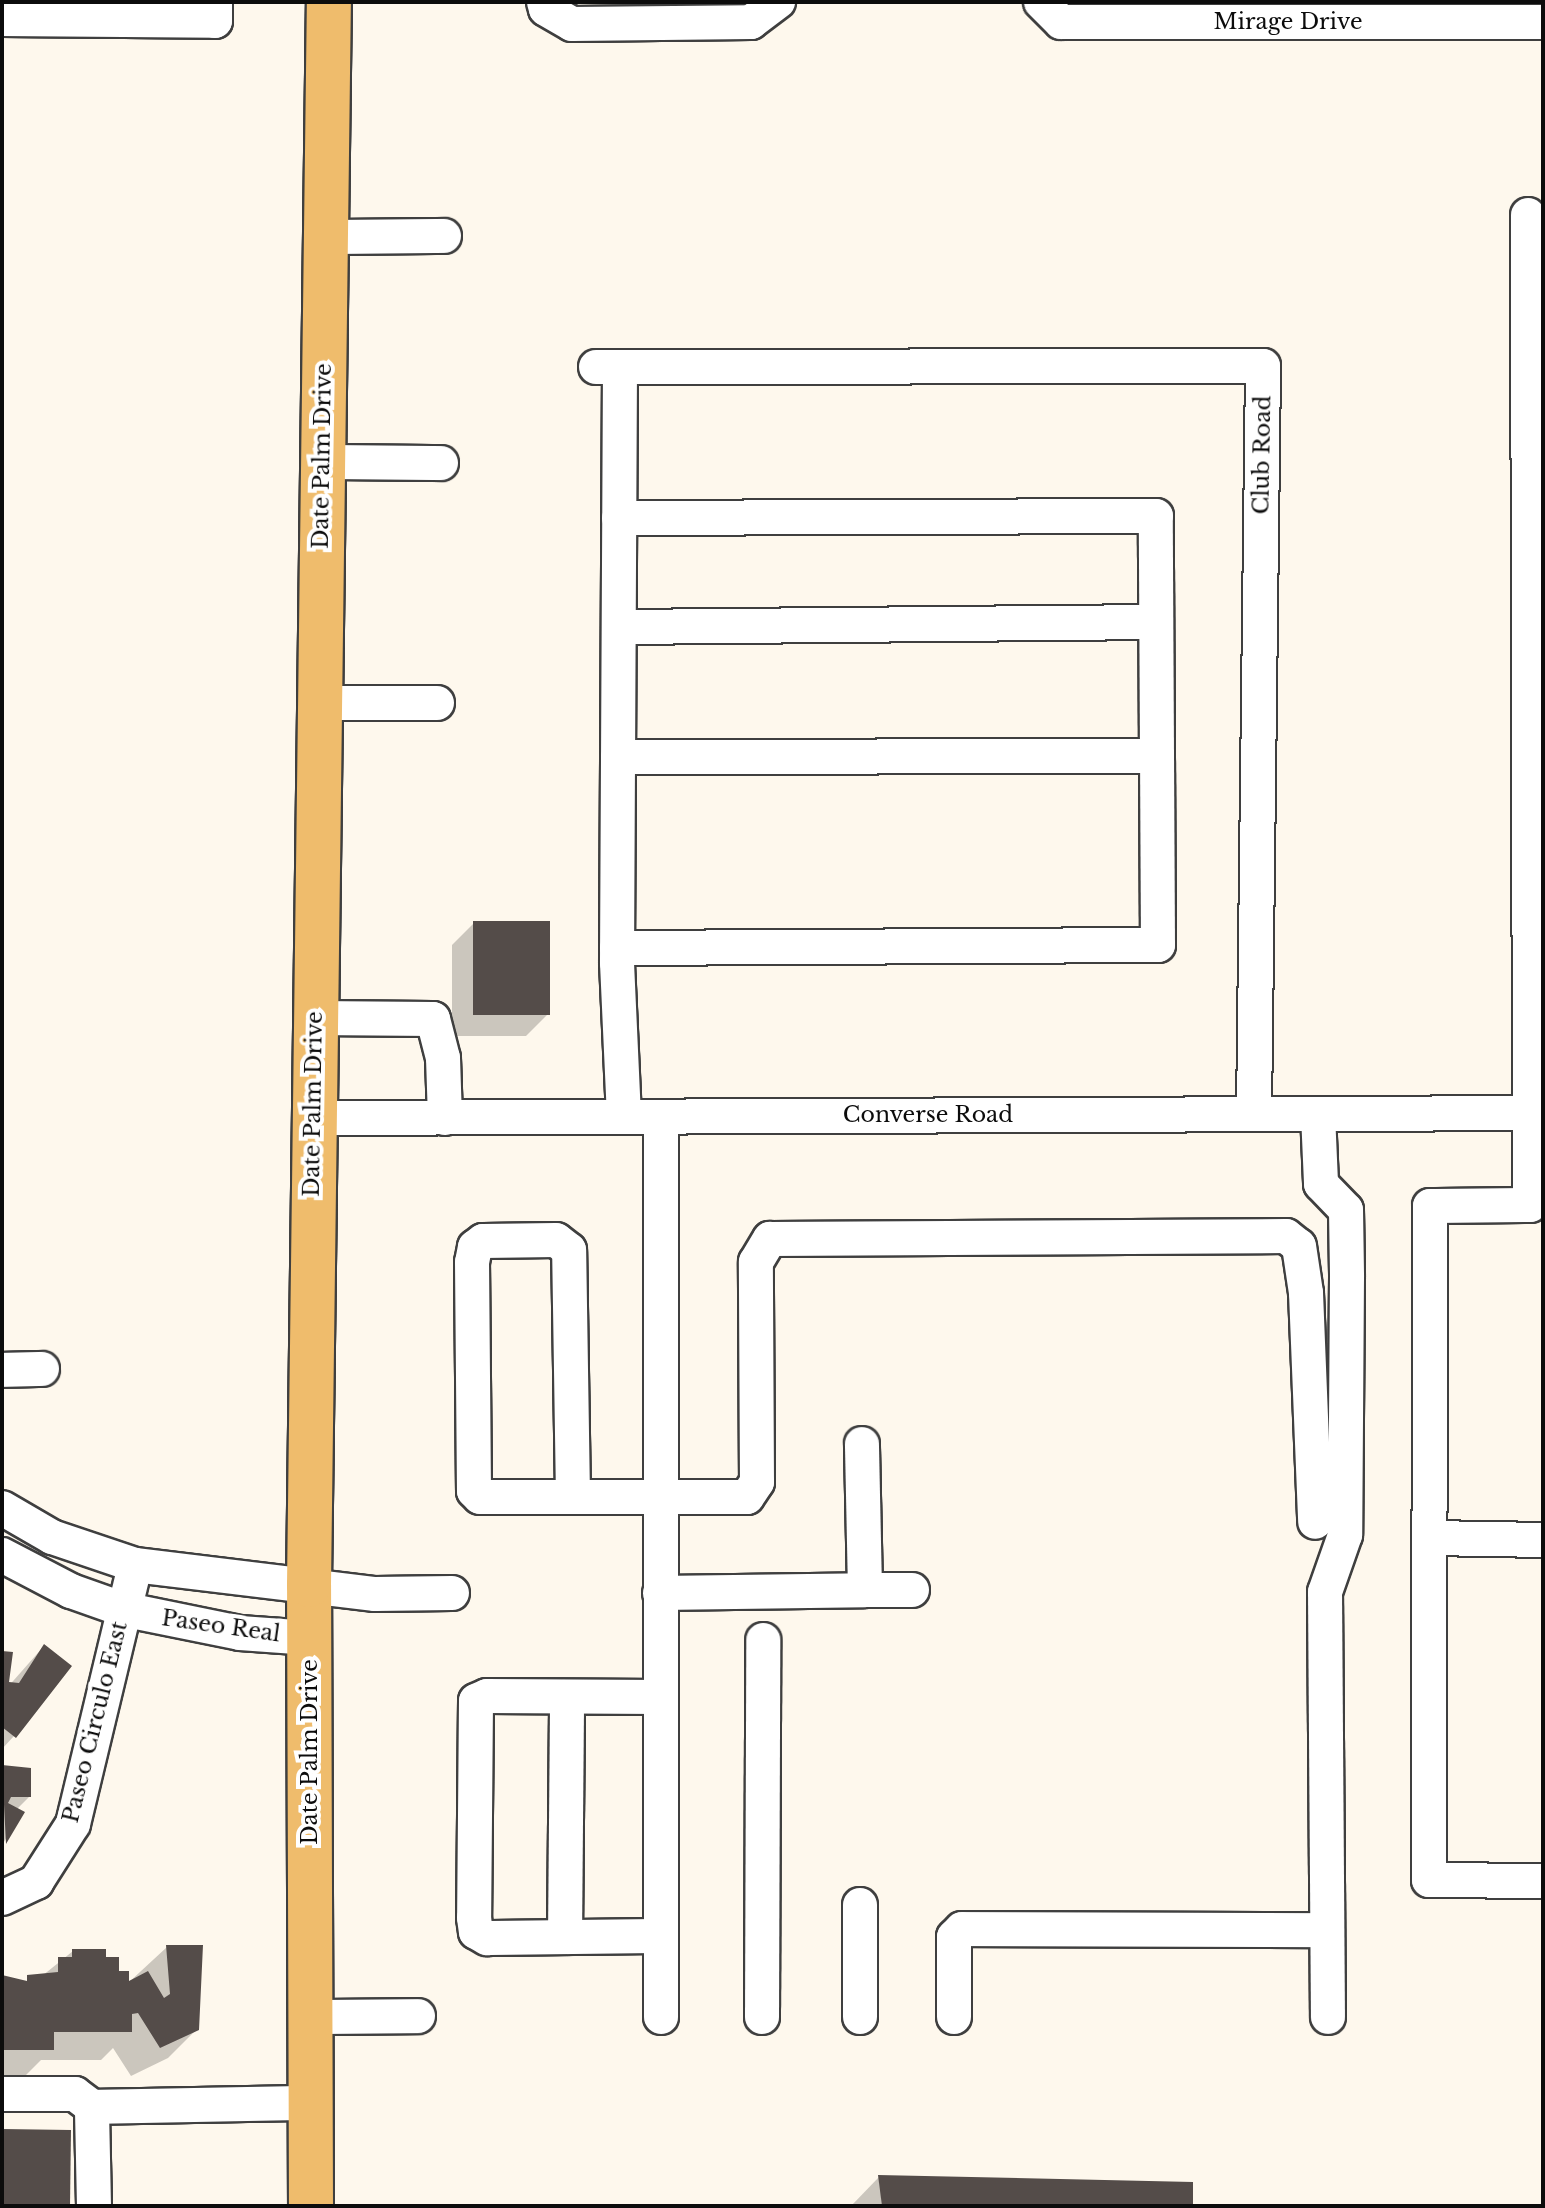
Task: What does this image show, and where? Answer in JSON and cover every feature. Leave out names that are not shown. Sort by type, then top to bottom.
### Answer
[{"type":"main road","name":"Date Palm Drive","points":[[311,2206],[309,1585],[329,2]]},
{"type":"street","points":[[544,2],[546,9],[572,24],[751,22],[778,2]]},
{"type":"street","name":"Mirage Drive","points":[[1041,2],[1061,22],[1543,22]]},
{"type":"street","points":[[2,19],[42,11],[215,12]]},
{"type":"street","points":[[1528,215],[1535,1113],[1530,1205],[1430,1206],[1429,1880],[1543,1881]]},
{"type":"street","points":[[326,237],[444,236]]},
{"type":"street","name":"Club Road","points":[[619,518],[608,367],[1263,366],[1254,1114]]},
{"type":"street","points":[[322,462],[441,463]]},
{"type":"street","points":[[617,948],[1158,945],[1156,516],[619,518],[617,948],[624,1117]]},
{"type":"street","points":[[619,627],[1156,622]]},
{"type":"street","points":[[319,703],[437,703]]},
{"type":"street","points":[[618,757],[1157,756]]},
{"type":"street","points":[[314,1018],[433,1019],[443,1058],[445,1118]]},
{"type":"street","name":"Converse Road","points":[[313,1118],[1535,1113]]},
{"type":"street","points":[[1318,1114],[1321,1184],[1346,1210],[1347,1277],[1345,1535],[1325,1592],[1328,2017]]},
{"type":"street","points":[[661,1117],[661,2017]]},
{"type":"street","points":[[573,1497],[569,1250],[556,1240],[483,1241],[475,1247],[472,1262],[474,1491],[480,1497],[661,1498],[747,1497],[754,1492],[756,1262],[770,1239],[1286,1236],[1299,1246],[1306,1293],[1315,1522]]},
{"type":"street","points":[[2,1370],[42,1369]]},
{"type":"street","points":[[862,1444],[865,1590]]},
{"type":"street","points":[[2,1508],[52,1537],[135,1565],[375,1594],[452,1593]]},
{"type":"street","points":[[1430,1538],[1543,1540]]},
{"type":"street","name":"Paseo Real","points":[[2,1555],[71,1591],[122,1609],[240,1633],[310,1638]]},
{"type":"street","name":"Paseo Circulo East","points":[[2,1898],[36,1882],[73,1824],[135,1565]]},
{"type":"street","points":[[660,1593],[912,1590]]},
{"type":"street","points":[[762,2017],[763,1640]]},
{"type":"street","points":[[660,1697],[487,1696],[476,1701],[474,1712],[476,1932],[487,1938],[660,1936]]},
{"type":"street","points":[[565,1937],[567,1697]]},
{"type":"street","points":[[860,1905],[860,2017]]},
{"type":"street","points":[[954,2017],[954,1937],[962,1929],[1327,1930]]},
{"type":"street","points":[[310,2017],[418,2016]]},
{"type":"street","points":[[2,2094],[75,2094],[92,2107],[310,2103]]},
{"type":"street","points":[[92,2107],[94,2206]]},
{"type":"building","points":[[473,921],[550,921],[550,1015],[473,1015]]},
{"type":"building","points":[[44,1644],[72,1666],[16,1738],[2,1727],[2,1651],[13,1652],[9,1682],[19,1683]]},
{"type":"building","points":[[2,1765],[31,1768],[31,1797],[11,1797],[8,1803],[25,1812],[6,1844]]},
{"type":"building","points":[[166,1945],[203,1945],[199,2030],[160,2048],[138,2013],[132,2014],[132,2032],[54,2032],[54,2050],[2,2050],[2,1975],[27,1981],[27,1975],[58,1972],[58,1957],[72,1957],[72,1949],[106,1949],[106,1957],[119,1957],[119,1971],[129,1971],[129,1981],[148,1971],[164,1998],[170,1994]]},
{"type":"building","points":[[2,2129],[71,2130],[70,2206],[2,2205]]},
{"type":"building","points":[[878,2175],[1193,2182],[1193,2206],[882,2206]]}]
